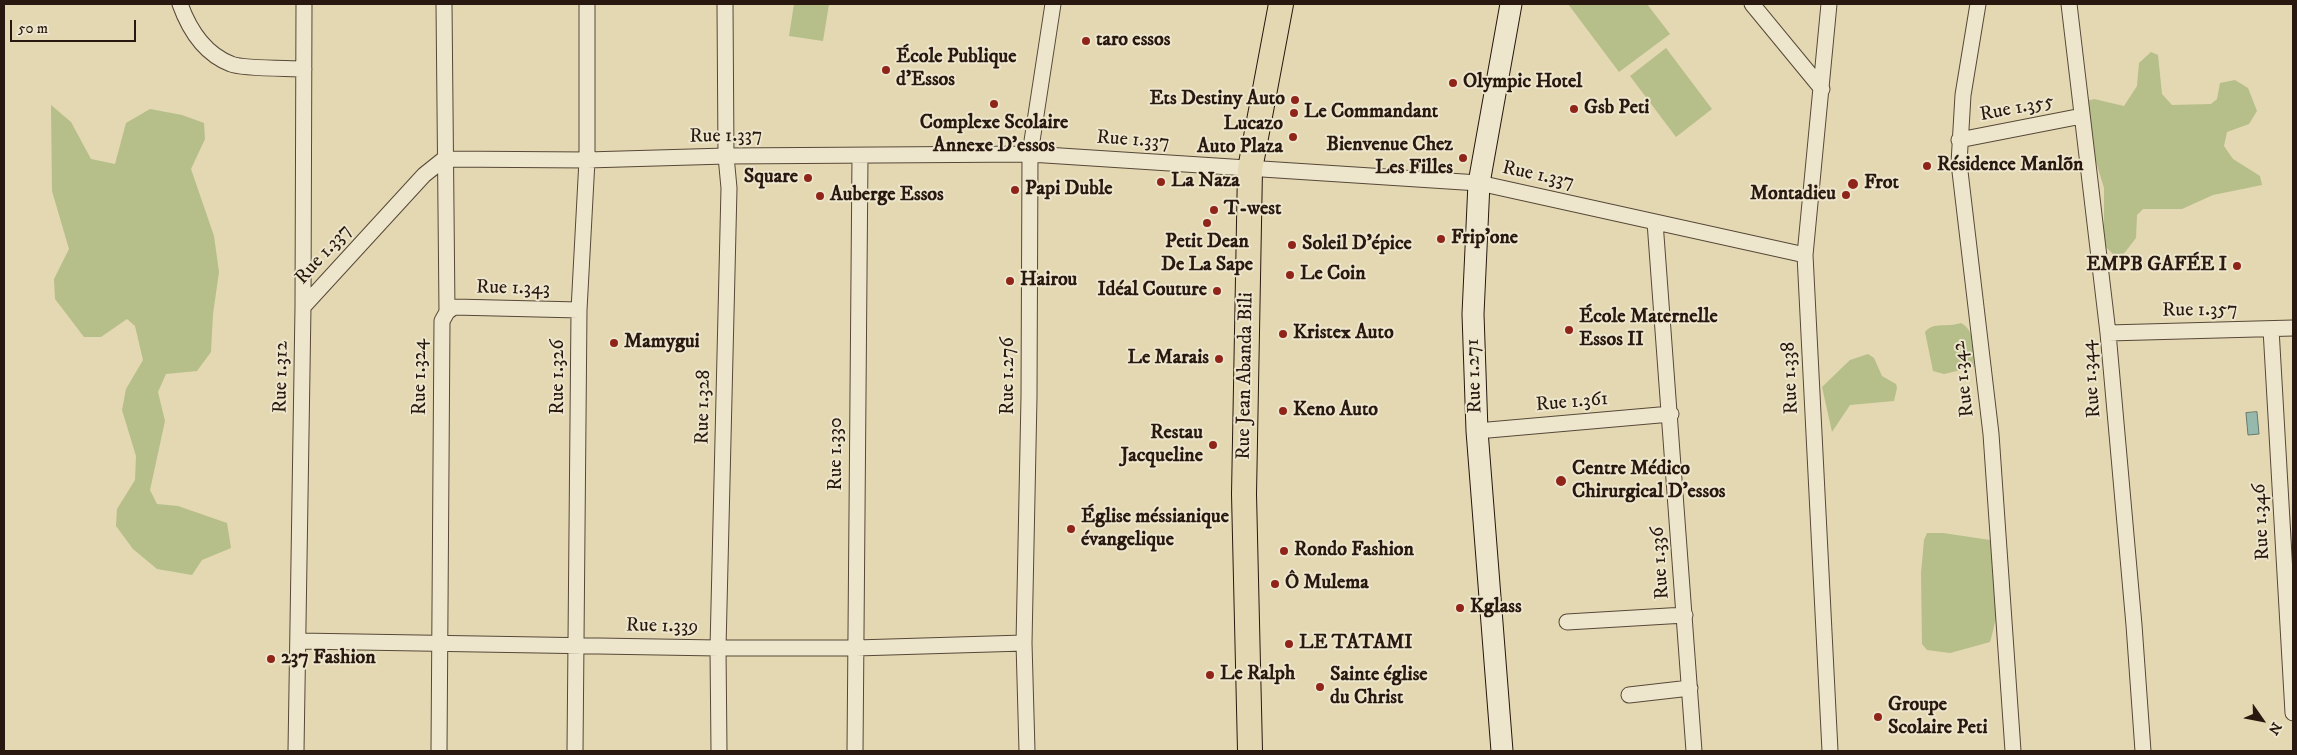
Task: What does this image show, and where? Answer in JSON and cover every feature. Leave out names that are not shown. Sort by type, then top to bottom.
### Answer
[{"type":"main road","name":"Rue Jean Abanda Bili","points":[[1250,751],[1244,494],[1250,169],[1282,4]]},
{"type":"street","points":[[180,4],[186,21],[207,49],[232,64],[304,69]]},
{"type":"street","name":"Rue 1.312","points":[[296,751],[303,307],[304,4]]},
{"type":"street","name":"Rue 1.324","points":[[439,751],[442,321],[447,312],[444,159],[444,4]]},
{"type":"street","name":"Rue 1.326","points":[[575,751],[579,310],[586,160],[587,4]]},
{"type":"street","name":"Rue 1.328","points":[[719,751],[718,648],[729,188],[726,156],[725,4]]},
{"type":"street","name":"Rue 1.276","points":[[1027,751],[1024,643],[1029,397],[1030,154],[1053,4]]},
{"type":"street","name":"Rue 1.271","points":[[1502,751],[1477,431],[1473,314],[1479,184],[1511,4]]},
{"type":"street","points":[[1752,4],[1822,89]]},
{"type":"street","name":"Rue 1.338","points":[[1828,4],[1822,89],[1805,255],[1830,751]]},
{"type":"street","name":"Rue 1.342","points":[[1978,4],[1963,95],[1959,163],[1991,434],[2013,751]]},
{"type":"street","name":"Rue 1.344","points":[[2068,4],[2108,333],[2134,625],[2143,751]]},
{"type":"street","name":"Rue 1.355","points":[[1959,140],[2082,116]]},
{"type":"street","name":"Rue 1.337","points":[[303,307],[424,175],[444,159],[586,160],[726,156],[1030,154],[1479,184],[1805,255]]},
{"type":"street","name":"Rue 1.330","points":[[855,751],[860,156]]},
{"type":"street","name":"Rue 1.336","points":[[1655,222],[1671,414],[1694,751]]},
{"type":"street","name":"Rue 1.343","points":[[447,312],[454,307],[579,310]]},
{"type":"street","name":"Rue 1.357","points":[[2108,333],[2285,332]]},
{"type":"street","name":"Rue 1.346","points":[[2285,332],[2293,713]]},
{"type":"street","name":"Rue 1.361","points":[[1477,431],[1671,414]]},
{"type":"street","points":[[1567,622],[1685,615]]},
{"type":"street","name":"Rue 1.339","points":[[299,641],[718,648],[856,648],[1024,643]]},
{"type":"street","points":[[1629,695],[1690,688]]},
{"type":"green space","points":[[794,4],[829,4],[823,41],[789,36]]},
{"type":"green space","points":[[1568,4],[1647,4],[1670,34],[1619,72]]},
{"type":"green space","points":[[1666,48],[1712,109],[1676,137],[1630,76]]},
{"type":"green space","points":[[2151,52],[2158,55],[2162,94],[2172,105],[2211,104],[2217,99],[2220,83],[2235,80],[2248,88],[2257,111],[2249,124],[2227,132],[2224,146],[2233,159],[2260,176],[2262,185],[2213,195],[2182,209],[2143,209],[2137,215],[2136,238],[2122,256],[2115,256],[2104,245],[2104,188],[2082,116],[2087,101],[2094,99],[2124,106],[2137,86],[2139,63]]},
{"type":"green space","points":[[51,105],[71,122],[91,159],[115,164],[126,123],[150,109],[182,115],[204,123],[205,139],[191,169],[214,236],[219,272],[213,314],[211,352],[197,371],[166,374],[158,392],[165,421],[150,490],[157,504],[178,506],[227,523],[231,548],[202,560],[192,575],[157,569],[133,549],[116,526],[117,509],[135,480],[136,456],[122,410],[126,389],[143,360],[135,326],[127,319],[101,337],[84,337],[55,299],[54,279],[69,249],[52,191]]},
{"type":"green space","points":[[1961,323],[1970,332],[1972,337],[1974,367],[1944,374],[1933,371],[1925,332],[1932,327]]},
{"type":"green space","points":[[1868,354],[1874,358],[1882,376],[1896,384],[1894,401],[1850,405],[1832,432],[1822,387],[1850,360]]},
{"type":"green space","points":[[1927,533],[1943,533],[1990,540],[1998,591],[1994,629],[1990,642],[1950,653],[1927,650],[1922,644],[1921,573],[1924,540]]},
{"type":"water","points":[[2257,412],[2259,434],[2248,435],[2246,413]]},
{"type":"place","name":"taro essos","points":[[1086,41]]},
{"type":"place","name":"École Publique d'Essos","points":[[886,70]]},
{"type":"place","name":"Olympic Hotel","points":[[1453,83]]},
{"type":"place","name":"Ets Destiny Auto","points":[[1295,100]]},
{"type":"place","name":"Complexe Scolaire Annexe D'essos","points":[[994,104]]},
{"type":"place","name":"Gsb Peti","points":[[1574,109]]},
{"type":"place","name":"Le Commandant","points":[[1294,113]]},
{"type":"place","name":"Lucazo Auto Plaza","points":[[1293,137]]},
{"type":"place","name":"Bienvenue Chez Les Filles","points":[[1463,158]]},
{"type":"place","name":"Résidence Manlõn","points":[[1927,166]]},
{"type":"place","name":"Square","points":[[808,178]]},
{"type":"place","name":"La Naza","points":[[1161,182]]},
{"type":"place","name":"Frot","points":[[1853,184]]},
{"type":"place","name":"Papi Duble","points":[[1015,190]]},
{"type":"place","name":"Montadieu","points":[[1846,195]]},
{"type":"place","name":"Auberge Essos","points":[[820,196]]},
{"type":"place","name":"T-west","points":[[1214,210]]},
{"type":"place","name":"Petit Dean De La Sape","points":[[1207,223]]},
{"type":"place","name":"Frip'one","points":[[1441,239]]},
{"type":"place","name":"Soleil D'épice","points":[[1292,245]]},
{"type":"place","name":"EMPB GAFÉE I","points":[[2237,266]]},
{"type":"place","name":"Le Coin","points":[[1290,275]]},
{"type":"place","name":"Hairou","points":[[1010,281]]},
{"type":"place","name":"Idéal Couture","points":[[1217,291]]},
{"type":"place","name":"École Maternelle Essos II","points":[[1569,330]]},
{"type":"place","name":"Kristex Auto","points":[[1283,334]]},
{"type":"place","name":"Mamygui","points":[[614,343]]},
{"type":"place","name":"Le Marais","points":[[1219,359]]},
{"type":"place","name":"Keno Auto","points":[[1283,411]]},
{"type":"place","name":"Restau Jacqueline","points":[[1213,445]]},
{"type":"place","name":"Centre Médico Chirurgical D'essos","points":[[1561,481]]},
{"type":"place","name":"Église méssianique évangelique","points":[[1071,529]]},
{"type":"place","name":"Rondo Fashion","points":[[1284,551]]},
{"type":"place","name":"Ô Mulema","points":[[1275,584]]},
{"type":"place","name":"Kglass","points":[[1460,608]]},
{"type":"place","name":"LE TATAMI","points":[[1289,644]]},
{"type":"place","name":"237 Fashion","points":[[271,659]]},
{"type":"place","name":"Le Ralph","points":[[1210,675]]},
{"type":"place","name":"Sainte église du Christ","points":[[1320,687]]},
{"type":"place","name":"Groupe Scolaire Peti","points":[[1878,717]]}]
